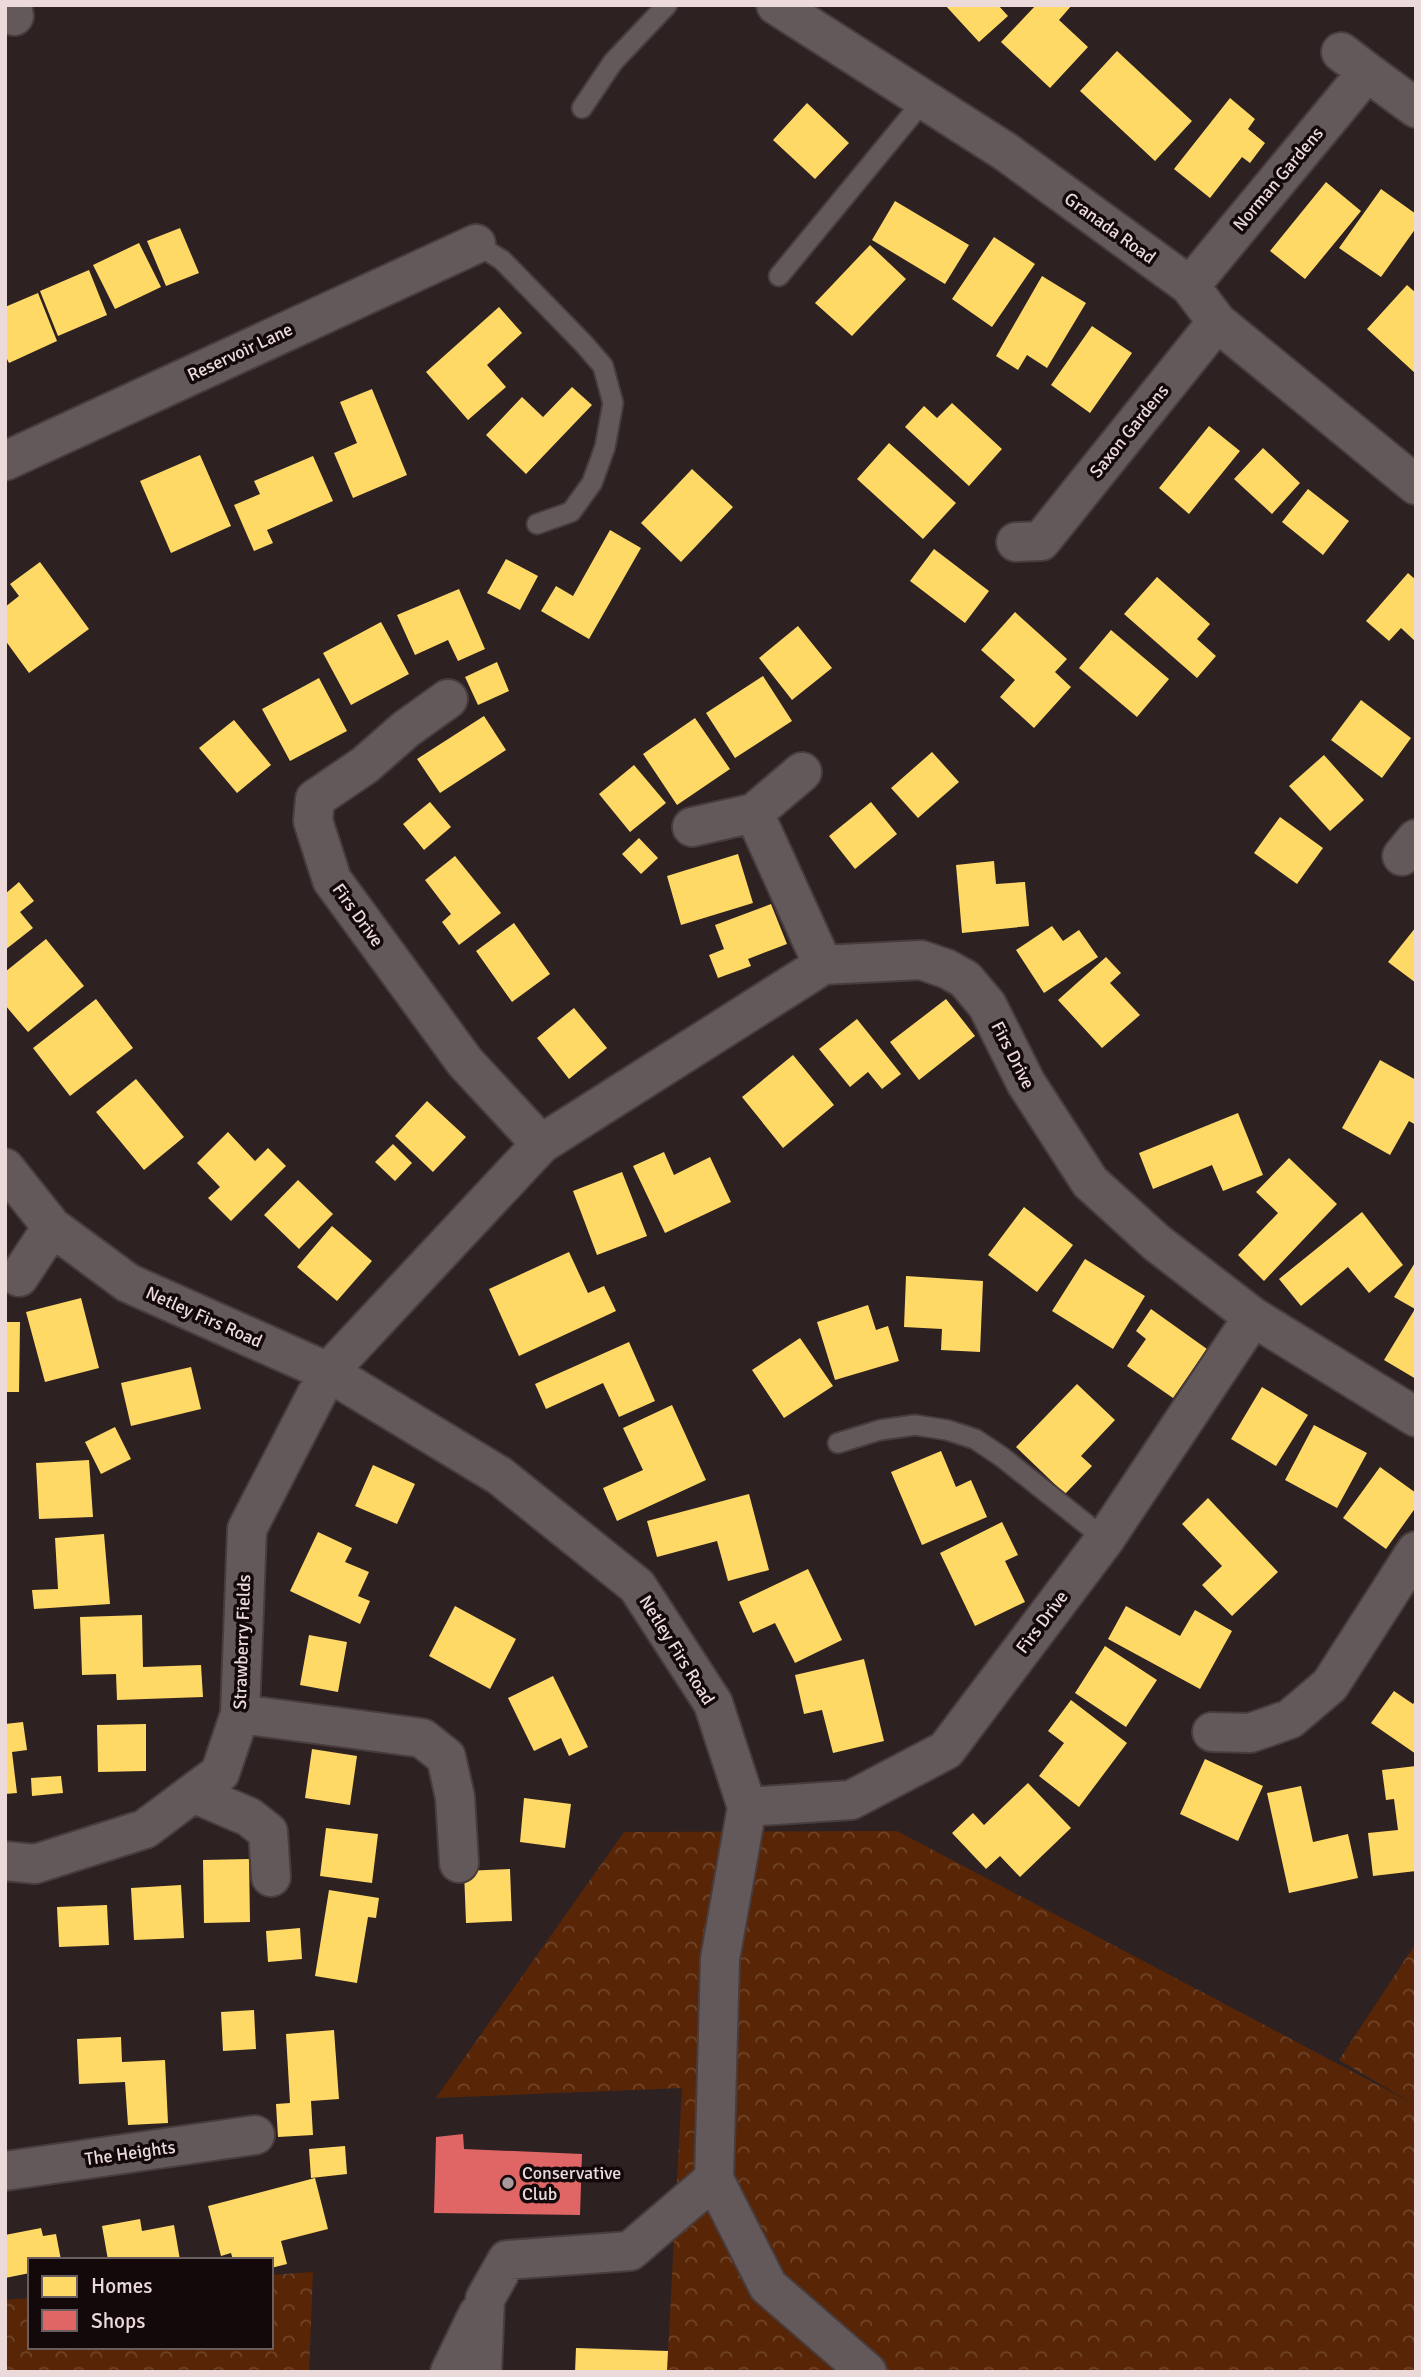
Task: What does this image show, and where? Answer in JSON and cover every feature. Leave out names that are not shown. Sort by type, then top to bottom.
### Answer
[{"type":"street","name":"Granada Road","points":[[776,5],[1006,152],[1190,286],[1217,322],[1416,485]]},
{"type":"street","name":"Norman Gardens","points":[[1190,286],[1354,62],[1416,108]]},
{"type":"street","name":"Reservoir Lane","points":[[5,461],[476,244]]},
{"type":"street","name":"Saxon Gardens","points":[[1035,551],[1217,322]]},
{"type":"street","name":"Firs Drive","points":[[447,699],[406,729],[365,765],[315,799],[313,821],[332,880],[465,1062],[541,1144]]},
{"type":"street","points":[[692,827],[754,813],[802,772]]},
{"type":"street","points":[[754,813],[823,965]]},
{"type":"street","name":"Firs Drive","points":[[328,1372],[541,1144],[823,965],[921,960],[947,968],[965,979],[987,1005],[1026,1083],[1090,1182],[1157,1243],[1254,1317],[1416,1417]]},
{"type":"street","name":"Netley Firs Road","points":[[5,1168],[52,1227],[128,1283],[328,1372],[500,1476],[637,1586],[713,1703],[747,1807],[720,1959],[714,2179],[768,2286],[867,2372]]},
{"type":"street","points":[[19,1277],[52,1227]]},
{"type":"street","name":"Firs Drive","points":[[747,1807],[851,1800],[946,1750],[1105,1538],[1254,1317]]},
{"type":"street","name":"Strawberry Fields","points":[[5,1861],[35,1864],[145,1829],[220,1773],[240,1714],[247,1529],[328,1372]]},
{"type":"street","points":[[1212,1732],[1250,1734],[1290,1719],[1330,1685],[1416,1551]]},
{"type":"street","points":[[240,1714],[422,1738],[446,1758],[455,1797],[459,1863]]},
{"type":"street","points":[[193,1793],[248,1817],[268,1832],[271,1877]]},
{"type":"street","name":"The Heights","points":[[5,2171],[255,2134]]},
{"type":"street","points":[[450,2372],[507,2260],[630,2251],[714,2179]]},
{"type":"street","points":[[482,2372],[485,2299]]},
{"type":"lane","points":[[582,108],[612,62],[667,5]]},
{"type":"lane","points":[[779,276],[924,100]]},
{"type":"lane","points":[[476,244],[502,260],[603,366],[612,403],[605,447],[592,483],[571,512],[537,524]]},
{"type":"lane","points":[[838,1443],[880,1430],[915,1425],[947,1430],[975,1439],[1105,1538]]},
{"type":"green space","points":[[897,1831],[1412,2103],[1339,2060],[1416,1943],[1416,2372],[667,2372],[682,2088],[436,2098],[624,1832]]},
{"type":"green space","points":[[313,2272],[309,2372],[5,2372],[5,2300],[28,2298],[28,2349],[273,2349],[273,2275]]},
{"type":"building: Homes","points":[[945,5],[998,5],[1008,16],[979,42]]},
{"type":"building: Homes","points":[[1036,5],[1072,5],[1059,20],[1088,47],[1050,88],[1001,42]]},
{"type":"building: Homes","points":[[1117,51],[1192,121],[1155,161],[1080,91]]},
{"type":"building: Homes","points":[[1230,98],[1255,119],[1248,129],[1265,143],[1250,163],[1242,157],[1210,198],[1174,169]]},
{"type":"building: Homes","points":[[807,103],[849,143],[815,179],[773,140]]},
{"type":"building: Homes","points":[[1326,182],[1361,211],[1305,279],[1270,251]]},
{"type":"building: Homes","points":[[1381,189],[1416,214],[1416,228],[1381,277],[1339,248]]},
{"type":"building: Homes","points":[[895,201],[969,245],[945,284],[872,240]]},
{"type":"building: Homes","points":[[180,228],[199,273],[166,286],[147,241]]},
{"type":"building: Homes","points":[[994,237],[1035,264],[992,327],[952,299]]},
{"type":"building: Homes","points":[[139,243],[161,287],[115,309],[93,265]]},
{"type":"building: Homes","points":[[870,245],[906,279],[852,336],[815,303]]},
{"type":"building: Homes","points":[[89,270],[107,315],[58,336],[40,291]]},
{"type":"building: Homes","points":[[1042,276],[1086,303],[1047,368],[1027,355],[1018,370],[996,356]]},
{"type":"building: Homes","points":[[1407,285],[1416,293],[1416,374],[1367,329]]},
{"type":"building: Homes","points":[[38,293],[57,341],[9,363],[5,355],[5,307]]},
{"type":"building: Homes","points":[[499,307],[522,333],[487,365],[506,387],[468,420],[426,372]]},
{"type":"building: Homes","points":[[1092,326],[1132,353],[1090,413],[1051,385]]},
{"type":"building: Homes","points":[[572,387],[592,405],[526,474],[486,435],[522,397],[543,417]]},
{"type":"building: Homes","points":[[372,389],[407,475],[353,498],[334,453],[357,443],[340,402]]},
{"type":"building: Homes","points":[[952,403],[1002,449],[969,486],[905,427],[924,406],[937,418]]},
{"type":"building: Homes","points":[[1209,426],[1240,451],[1189,514],[1159,488]]},
{"type":"building: Homes","points":[[889,443],[956,503],[923,539],[857,479]]},
{"type":"building: Homes","points":[[1263,448],[1300,483],[1272,514],[1234,479]]},
{"type":"building: Homes","points":[[200,455],[231,526],[171,553],[140,481]]},
{"type":"building: Homes","points":[[313,456],[333,501],[267,530],[273,543],[254,551],[234,505],[260,494],[254,481]]},
{"type":"building: Homes","points":[[692,469],[733,507],[681,562],[641,523]]},
{"type":"building: Homes","points":[[1308,489],[1349,521],[1323,555],[1282,522]]},
{"type":"building: Homes","points":[[610,530],[641,548],[589,639],[541,611],[556,586],[573,596]]},
{"type":"building: Homes","points":[[934,549],[989,591],[965,623],[910,581]]},
{"type":"building: Homes","points":[[506,559],[538,576],[520,610],[487,593]]},
{"type":"building: Homes","points":[[40,562],[89,629],[29,673],[5,640],[5,607],[19,596],[10,584]]},
{"type":"building: Homes","points":[[1408,573],[1416,580],[1416,642],[1401,628],[1389,641],[1366,621]]},
{"type":"building: Homes","points":[[1157,577],[1210,624],[1197,639],[1216,656],[1197,678],[1124,614]]},
{"type":"building: Homes","points":[[459,589],[485,649],[458,661],[448,640],[415,655],[397,615]]},
{"type":"building: Homes","points":[[1015,612],[1067,659],[1055,672],[1071,687],[1034,728],[1000,697],[1015,680],[981,650]]},
{"type":"building: Homes","points":[[381,622],[409,674],[351,705],[323,653]]},
{"type":"building: Homes","points":[[798,626],[832,668],[792,700],[759,658]]},
{"type":"building: Homes","points":[[1111,630],[1169,679],[1137,717],[1079,668]]},
{"type":"building: Homes","points":[[497,662],[509,691],[478,705],[465,677]]},
{"type":"building: Homes","points":[[763,676],[792,721],[735,758],[706,713]]},
{"type":"building: Homes","points":[[319,678],[347,731],[290,761],[262,709]]},
{"type":"building: Homes","points":[[1361,700],[1411,738],[1382,778],[1331,740]]},
{"type":"building: Homes","points":[[484,716],[506,750],[440,793],[417,759]]},
{"type":"building: Homes","points":[[695,718],[730,769],[677,805],[643,754]]},
{"type":"building: Homes","points":[[234,720],[271,765],[237,793],[199,748]]},
{"type":"building: Homes","points":[[932,752],[959,782],[918,818],[891,788]]},
{"type":"building: Homes","points":[[1324,755],[1364,800],[1330,831],[1289,786]]},
{"type":"building: Homes","points":[[634,765],[666,803],[630,832],[599,794]]},
{"type":"building: Homes","points":[[430,802],[451,827],[424,850],[403,824]]},
{"type":"building: Homes","points":[[871,802],[897,834],[855,869],[829,836]]},
{"type":"building: Homes","points":[[1280,817],[1323,848],[1297,884],[1254,853]]},
{"type":"building: Homes","points":[[639,838],[658,858],[641,874],[622,854]]},
{"type":"building: Homes","points":[[738,854],[753,903],[681,925],[667,876]]},
{"type":"building: Homes","points":[[455,856],[501,913],[459,945],[442,922],[451,914],[425,880]]},
{"type":"building: Homes","points":[[994,861],[996,884],[1025,882],[1029,926],[962,933],[956,865]]},
{"type":"building: Homes","points":[[19,882],[34,901],[20,912],[33,928],[5,950],[5,894]]},
{"type":"building: Homes","points":[[771,904],[787,944],[748,959],[751,966],[718,978],[709,955],[724,949],[715,925]]},
{"type":"building: Homes","points":[[514,923],[550,974],[512,1002],[476,951]]},
{"type":"building: Homes","points":[[1052,926],[1063,941],[1079,930],[1098,957],[1044,993],[1016,950]]},
{"type":"building: Homes","points":[[1416,927],[1416,983],[1388,962]]},
{"type":"building: Homes","points":[[46,939],[84,986],[28,1032],[5,1005],[5,972]]},
{"type":"building: Homes","points":[[1106,957],[1121,973],[1110,983],[1140,1015],[1102,1048],[1058,1000]]},
{"type":"building: Homes","points":[[96,999],[133,1048],[70,1096],[33,1048]]},
{"type":"building: Homes","points":[[946,999],[975,1036],[919,1080],[890,1042]]},
{"type":"building: Homes","points":[[574,1008],[607,1048],[569,1079],[537,1038]]},
{"type":"building: Homes","points":[[857,1019],[901,1074],[882,1089],[868,1072],[850,1087],[819,1049]]},
{"type":"building: Homes","points":[[793,1055],[834,1105],[783,1148],[742,1097]]},
{"type":"building: Homes","points":[[1380,1060],[1416,1080],[1416,1125],[1409,1121],[1390,1155],[1342,1128]]},
{"type":"building: Homes","points":[[136,1079],[184,1137],[144,1170],[96,1112]]},
{"type":"building: Homes","points":[[427,1101],[466,1137],[433,1172],[395,1136]]},
{"type":"building: Homes","points":[[1238,1113],[1263,1175],[1223,1191],[1212,1165],[1153,1189],[1139,1153]]},
{"type":"building: Homes","points":[[228,1132],[255,1161],[268,1148],[286,1166],[231,1221],[208,1198],[220,1187],[197,1163]]},
{"type":"building: Homes","points":[[393,1144],[412,1163],[395,1181],[375,1162]]},
{"type":"building: Homes","points":[[664,1152],[674,1175],[710,1157],[731,1202],[665,1233],[633,1166]]},
{"type":"building: Homes","points":[[1289,1158],[1337,1204],[1264,1281],[1238,1255],[1278,1213],[1256,1192]]},
{"type":"building: Homes","points":[[622,1172],[647,1236],[597,1255],[573,1191]]},
{"type":"building: Homes","points":[[298,1180],[333,1214],[299,1249],[264,1215]]},
{"type":"building: Homes","points":[[1024,1207],[1073,1245],[1037,1292],[988,1255]]},
{"type":"building: Homes","points":[[1362,1212],[1403,1265],[1369,1293],[1348,1267],[1301,1306],[1279,1279]]},
{"type":"building: Homes","points":[[332,1226],[372,1261],[337,1301],[297,1267]]},
{"type":"building: Homes","points":[[569,1252],[588,1293],[604,1286],[616,1311],[519,1356],[489,1289]]},
{"type":"building: Homes","points":[[1085,1259],[1145,1296],[1113,1349],[1052,1311]]},
{"type":"building: Homes","points":[[1416,1261],[1416,1379],[1384,1360],[1415,1309],[1394,1297]]},
{"type":"building: Homes","points":[[906,1276],[983,1281],[980,1352],[941,1350],[942,1329],[904,1327]]},
{"type":"building: Homes","points":[[81,1298],[99,1368],[45,1382],[26,1312]]},
{"type":"building: Homes","points":[[868,1305],[876,1330],[888,1326],[899,1361],[835,1380],[817,1322]]},
{"type":"building: Homes","points":[[1151,1309],[1207,1349],[1173,1398],[1127,1366],[1146,1339],[1136,1331]]},
{"type":"building: Homes","points":[[5,1322],[20,1322],[19,1392],[5,1392]]},
{"type":"building: Homes","points":[[800,1338],[833,1386],[784,1418],[752,1370]]},
{"type":"building: Homes","points":[[629,1342],[655,1401],[619,1417],[603,1383],[546,1409],[535,1384]]},
{"type":"building: Homes","points":[[191,1367],[201,1409],[131,1426],[121,1383]]},
{"type":"building: Homes","points":[[1077,1384],[1115,1420],[1081,1456],[1092,1466],[1065,1494],[1016,1447]]},
{"type":"building: Homes","points":[[1262,1387],[1308,1415],[1276,1466],[1231,1439]]},
{"type":"building: Homes","points":[[672,1405],[706,1480],[617,1521],[603,1488],[643,1470],[623,1428]]},
{"type":"building: Homes","points":[[1314,1425],[1367,1453],[1337,1508],[1285,1480]]},
{"type":"building: Homes","points":[[115,1427],[131,1459],[101,1474],[85,1442]]},
{"type":"building: Homes","points":[[941,1451],[956,1487],[971,1480],[987,1517],[922,1545],[891,1472]]},
{"type":"building: Homes","points":[[89,1460],[93,1517],[39,1519],[36,1463]]},
{"type":"building: Homes","points":[[373,1465],[415,1484],[397,1524],[355,1506]]},
{"type":"building: Homes","points":[[1380,1467],[1416,1493],[1416,1507],[1386,1549],[1343,1518]]},
{"type":"building: Homes","points":[[749,1494],[769,1570],[728,1581],[717,1541],[657,1557],[647,1521]]},
{"type":"building: Homes","points":[[1208,1498],[1278,1572],[1232,1616],[1202,1585],[1222,1566],[1182,1524]]},
{"type":"building: Homes","points":[[1002,1522],[1018,1555],[1005,1561],[1025,1602],[975,1626],[940,1553]]},
{"type":"building: Homes","points":[[318,1532],[352,1548],[345,1562],[369,1572],[358,1596],[370,1601],[360,1624],[290,1591]]},
{"type":"building: Homes","points":[[104,1534],[110,1604],[34,1609],[32,1590],[58,1589],[55,1538]]},
{"type":"building: Homes","points":[[808,1569],[842,1640],[795,1663],[775,1623],[753,1633],[739,1602]]},
{"type":"building: Homes","points":[[455,1606],[516,1639],[490,1689],[429,1656]]},
{"type":"building: Homes","points":[[1126,1606],[1180,1636],[1195,1610],[1232,1631],[1200,1689],[1108,1639]]},
{"type":"building: Homes","points":[[142,1615],[143,1667],[201,1665],[203,1697],[117,1700],[116,1674],[82,1675],[80,1617]]},
{"type":"building: Homes","points":[[309,1635],[347,1642],[338,1692],[300,1685]]},
{"type":"building: Homes","points":[[1105,1646],[1157,1680],[1126,1727],[1075,1693]]},
{"type":"building: Homes","points":[[864,1659],[884,1741],[833,1753],[822,1710],[804,1714],[795,1675]]},
{"type":"building: Homes","points":[[553,1676],[588,1747],[569,1756],[561,1738],[534,1751],[508,1698]]},
{"type":"building: Homes","points":[[1394,1691],[1413,1704],[1416,1700],[1416,1754],[1371,1723]]},
{"type":"building: Homes","points":[[1071,1700],[1127,1743],[1079,1807],[1039,1776],[1064,1743],[1048,1731]]},
{"type":"building: Homes","points":[[23,1722],[27,1750],[12,1752],[17,1793],[5,1794],[5,1724]]},
{"type":"building: Homes","points":[[146,1724],[146,1771],[98,1772],[97,1725]]},
{"type":"building: Homes","points":[[312,1749],[357,1756],[350,1805],[305,1798]]},
{"type":"building: Homes","points":[[1205,1759],[1263,1786],[1238,1841],[1180,1814]]},
{"type":"building: Homes","points":[[1416,1766],[1416,1871],[1373,1876],[1368,1833],[1398,1830],[1394,1799],[1386,1800],[1382,1770]]},
{"type":"building: Homes","points":[[61,1776],[63,1793],[32,1796],[31,1778]]},
{"type":"building: Homes","points":[[1028,1783],[1071,1828],[1020,1877],[1000,1856],[986,1869],[952,1833],[973,1813],[984,1825]]},
{"type":"building: Homes","points":[[1301,1786],[1313,1842],[1348,1834],[1358,1878],[1289,1893],[1267,1793]]},
{"type":"building: Homes","points":[[524,1798],[571,1804],[565,1848],[520,1842]]},
{"type":"building: Homes","points":[[326,1828],[378,1834],[372,1883],[320,1876]]},
{"type":"building: Homes","points":[[249,1859],[250,1922],[204,1923],[203,1860]]},
{"type":"building: Homes","points":[[510,1869],[512,1921],[466,1923],[464,1871]]},
{"type":"building: Homes","points":[[181,1885],[184,1938],[134,1940],[131,1888]]},
{"type":"building: Homes","points":[[329,1890],[379,1898],[376,1918],[368,1917],[357,1983],[315,1976]]},
{"type":"building: Homes","points":[[107,1905],[109,1945],[59,1947],[57,1907]]},
{"type":"building: Homes","points":[[300,1928],[302,1959],[268,1962],[266,1931]]},
{"type":"building: Homes","points":[[254,2010],[256,2049],[223,2051],[221,2012]]},
{"type":"building: Homes","points":[[334,2030],[339,2099],[311,2101],[313,2135],[278,2137],[276,2104],[290,2103],[286,2034]]},
{"type":"building: Homes","points":[[121,2037],[122,2062],[165,2060],[168,2123],[128,2125],[125,2082],[79,2084],[77,2039]]},
{"type":"building: Homes","points":[[345,2146],[347,2174],[311,2178],[309,2149]]},
{"type":"building: Homes","points":[[315,2178],[328,2229],[281,2241],[287,2264],[273,2268],[273,2258],[232,2258],[231,2253],[221,2256],[208,2206]]},
{"type":"building: Homes","points":[[140,2219],[142,2231],[174,2225],[180,2258],[108,2258],[102,2226]]},
{"type":"building: Homes","points":[[41,2228],[43,2236],[56,2234],[61,2258],[28,2258],[28,2273],[5,2278],[5,2235]]},
{"type":"building: Homes","points":[[576,2348],[668,2351],[667,2372],[575,2372]]},
{"type":"building: Shops","name":"Conservative Club","points":[[463,2134],[464,2149],[582,2154],[580,2215],[434,2213],[436,2137]]},
{"type":"place","name":"Conservative Club","points":[[508,2183]]}]
